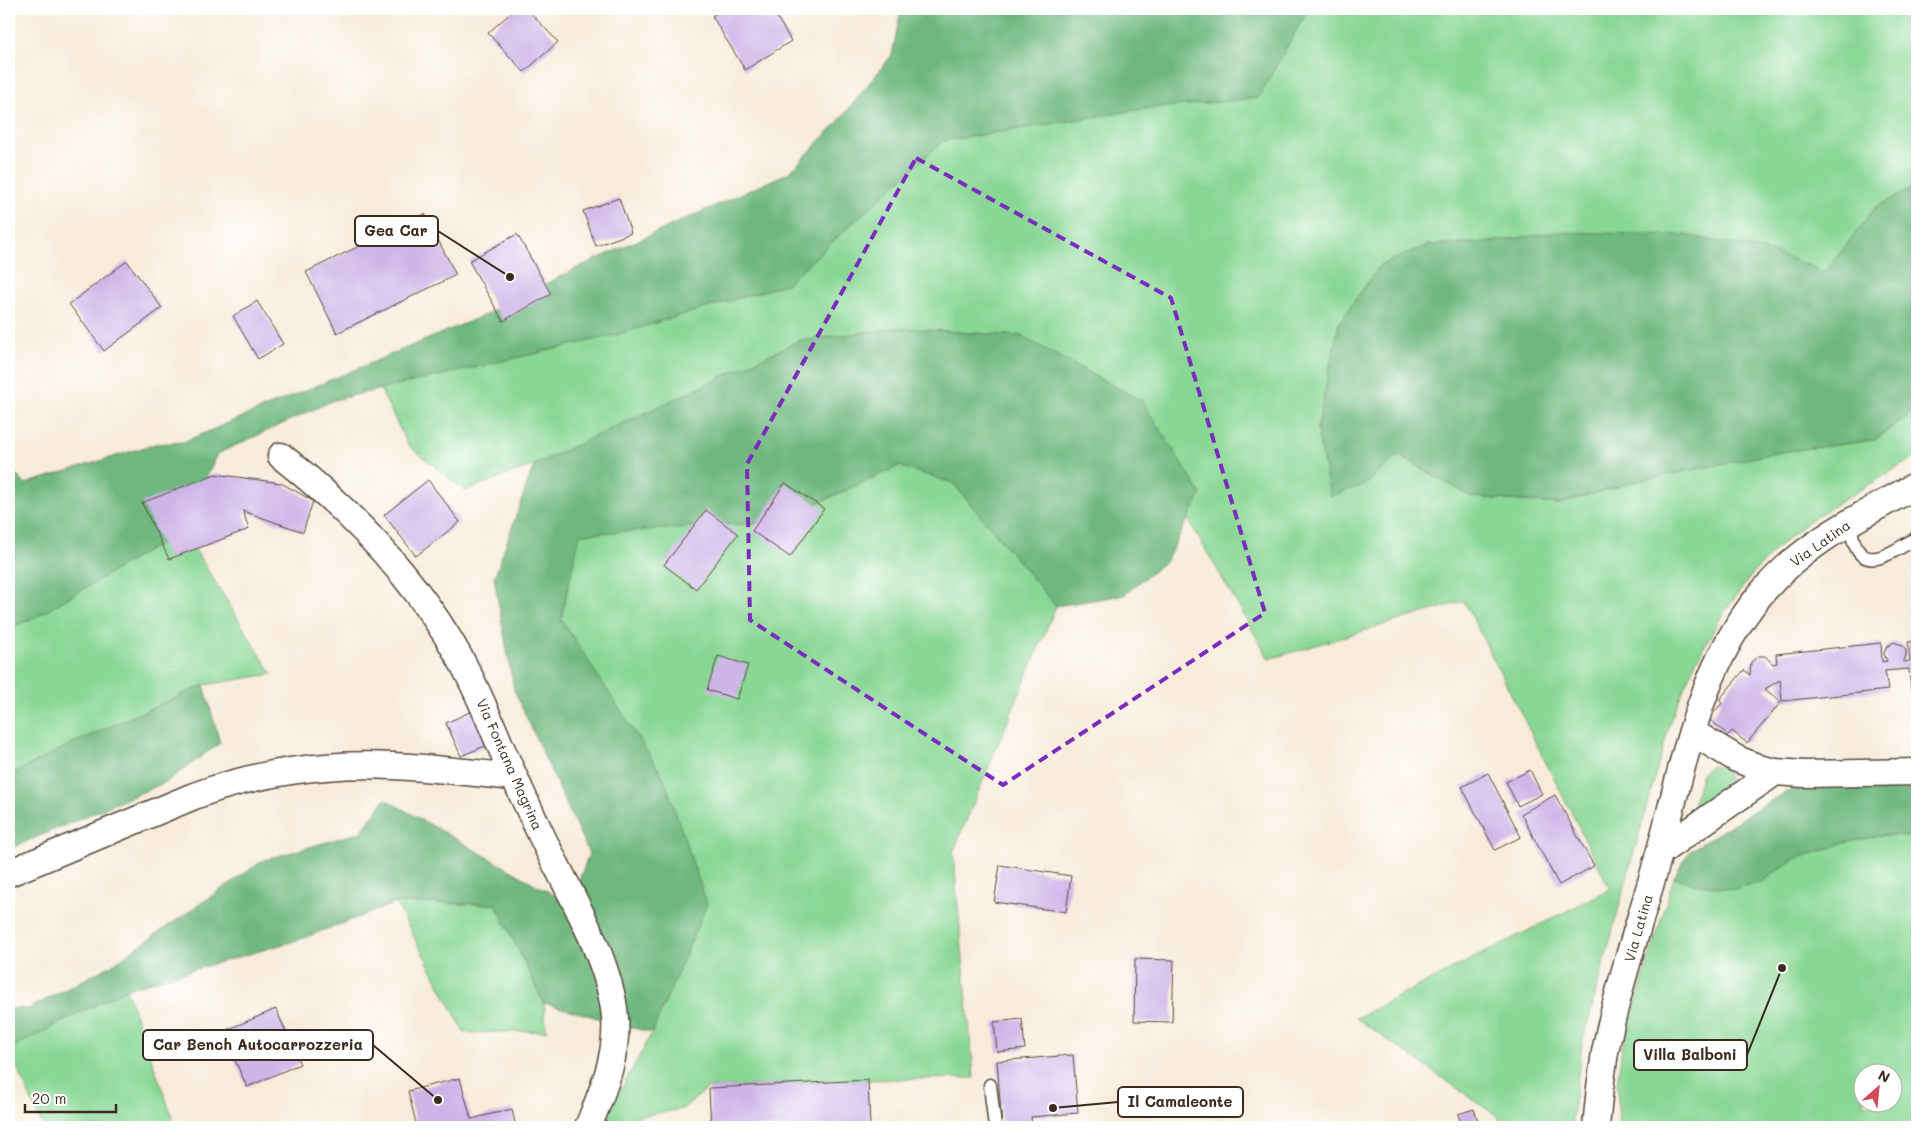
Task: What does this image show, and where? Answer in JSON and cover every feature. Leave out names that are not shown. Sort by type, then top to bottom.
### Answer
[{"type":"street","name":"Via Fontana Magrina","points":[[281,456],[344,512],[387,556],[425,602],[448,637],[473,683],[514,776],[584,922],[611,990],[615,1020],[615,1047],[607,1078],[588,1127]]},
{"type":"street","name":"Via Latina","points":[[1596,1127],[1603,1068],[1612,1020],[1692,732],[1713,672],[1736,629],[1752,605],[1776,577],[1796,558],[1820,540],[1917,485]]},
{"type":"street","points":[[1692,732],[1738,759],[1762,769],[1776,772],[1804,774],[1917,772]]},
{"type":"street","points":[[9,873],[194,796],[260,776],[324,768],[382,766],[514,776]]},
{"type":"street","points":[[1660,852],[1776,772]]},
{"type":"lane","points":[[1850,522],[1855,546],[1860,553],[1870,559],[1880,558],[1915,539],[1917,541]]},
{"type":"lane","points":[[990,1085],[995,1127]]},
{"type":"highlighted area","points":[[916,158],[1171,298],[1265,613],[1003,785],[750,620],[747,464]]},
{"type":"green space","points":[[901,9],[1308,9],[1258,98],[1143,109],[943,141],[786,284],[615,335],[334,400],[217,454],[183,530],[34,618],[9,628],[9,467],[25,484],[155,444],[183,442],[487,314],[581,266],[790,172],[838,122],[892,55]]},
{"type":"green space","points":[[1308,9],[1917,9],[1917,186],[1876,207],[1825,272],[1773,252],[1490,242],[1428,245],[1366,484],[1398,455],[1472,497],[1559,504],[1633,482],[1780,452],[1875,440],[1917,409],[1917,456],[1808,521],[1778,547],[1753,573],[1723,614],[1695,663],[1672,716],[1582,1044],[1571,1127],[1505,1127],[1497,1116],[1356,1018],[1610,889],[1464,601],[1269,659],[1188,519],[1201,494],[1021,336],[897,328],[799,341],[534,465],[465,491],[408,445],[380,389],[615,335],[786,284],[943,141],[1143,109],[1258,98]]},
{"type":"green space","points":[[1917,186],[1917,409],[1875,440],[1780,452],[1633,482],[1559,504],[1472,497],[1398,455],[1366,484],[1330,496],[1317,429],[1339,323],[1380,265],[1428,245],[1490,242],[1557,232],[1686,235],[1773,252],[1825,272],[1876,207]]},
{"type":"green space","points":[[897,328],[1021,336],[1142,401],[1201,494],[1167,560],[1124,595],[1056,606],[953,483],[899,466],[775,522],[580,534],[561,619],[663,776],[707,904],[652,1033],[544,1003],[496,904],[396,903],[298,940],[126,989],[9,1049],[9,1008],[28,1009],[110,966],[264,860],[361,832],[385,799],[570,904],[589,854],[514,690],[494,578],[534,465],[799,341]]},
{"type":"green space","points":[[899,466],[953,483],[1056,606],[953,852],[974,1078],[867,1080],[709,1088],[682,1109],[603,1122],[652,1033],[561,619],[579,534],[775,522]]},
{"type":"green space","points":[[183,530],[272,674],[204,685],[71,744],[9,776],[9,628],[34,618]]},
{"type":"green space","points":[[204,685],[220,743],[166,782],[9,849],[9,776],[71,744]]},
{"type":"green space","points":[[1712,765],[1723,767],[1728,775],[1727,785],[1694,811],[1692,809],[1702,773]]},
{"type":"green space","points":[[1884,781],[1905,790],[1917,785],[1917,836],[1884,835],[1847,842],[1792,860],[1763,881],[1734,889],[1691,883],[1674,877],[1690,851],[1761,806],[1794,788],[1825,782]]},
{"type":"green space","points":[[1884,835],[1917,836],[1917,1127],[1619,1127],[1617,1083],[1622,1048],[1674,877],[1691,883],[1763,881],[1792,860],[1847,842]]},
{"type":"green space","points":[[396,903],[496,904],[544,1003],[546,1031],[465,1033]]},
{"type":"green space","points":[[126,989],[176,1127],[43,1127],[9,1049]]},
{"type":"building","points":[[515,9],[527,9],[558,42],[524,72],[488,33]]},
{"type":"building","points":[[724,9],[772,9],[791,41],[745,70],[712,16]]},
{"type":"building","points":[[619,198],[631,233],[596,246],[583,211]]},
{"type":"building","points":[[425,214],[456,275],[337,333],[306,272]]},
{"type":"building","points":[[517,234],[551,294],[503,321],[469,261]]},
{"type":"building","points":[[127,261],[162,308],[104,351],[69,304]]},
{"type":"building","points":[[257,301],[283,344],[258,359],[233,316]]},
{"type":"building","points":[[215,474],[281,483],[313,501],[303,532],[243,511],[249,529],[169,559],[142,503]]},
{"type":"building","points":[[428,480],[460,522],[416,556],[384,515]]},
{"type":"building","points":[[785,483],[824,509],[790,557],[752,531]]},
{"type":"building","points":[[706,510],[738,534],[696,589],[664,565]]},
{"type":"building","points":[[1917,641],[1917,689],[1911,690],[1909,669],[1885,671],[1888,690],[1782,701],[1780,680],[1765,689],[1781,702],[1747,743],[1732,731],[1728,735],[1709,719],[1722,703],[1719,700],[1744,670],[1750,675],[1751,662],[1758,656],[1765,656],[1773,664],[1777,663],[1776,654],[1881,643],[1882,662],[1887,661],[1884,654],[1886,647],[1894,642],[1902,645],[1906,650],[1903,662],[1910,661],[1908,642]]},
{"type":"building","points":[[718,656],[748,665],[737,699],[707,690]]},
{"type":"building","points":[[474,710],[490,744],[461,756],[446,723]]},
{"type":"building","points":[[1530,770],[1542,794],[1518,806],[1506,782]]},
{"type":"building","points":[[1488,773],[1521,837],[1495,850],[1462,787]]},
{"type":"building","points":[[1555,795],[1594,866],[1559,885],[1521,814]]},
{"type":"building","points":[[1000,865],[1071,876],[1066,912],[994,902]]},
{"type":"building","points":[[1135,959],[1174,960],[1172,1022],[1134,1021]]},
{"type":"building","points":[[276,1009],[300,1064],[247,1087],[222,1032]]},
{"type":"building","points":[[1022,1019],[1025,1049],[997,1052],[994,1022]]},
{"type":"building","points":[[1073,1055],[1078,1113],[1031,1117],[1032,1127],[1002,1127],[997,1061]]},
{"type":"building","points":[[460,1078],[471,1119],[512,1109],[516,1127],[417,1127],[408,1091]]},
{"type":"building","points":[[868,1080],[870,1127],[711,1127],[709,1088]]},
{"type":"building","points":[[1474,1109],[1480,1127],[1462,1127],[1458,1114]]},
{"type":"place","name":"Gea Car","points":[[510,277]]},
{"type":"place","name":"Villa Balboni","points":[[1782,968]]},
{"type":"place","name":"Car Bench Autocarrozzeria","points":[[438,1100]]},
{"type":"place","name":"Il Camaleonte","points":[[1053,1108]]}]
